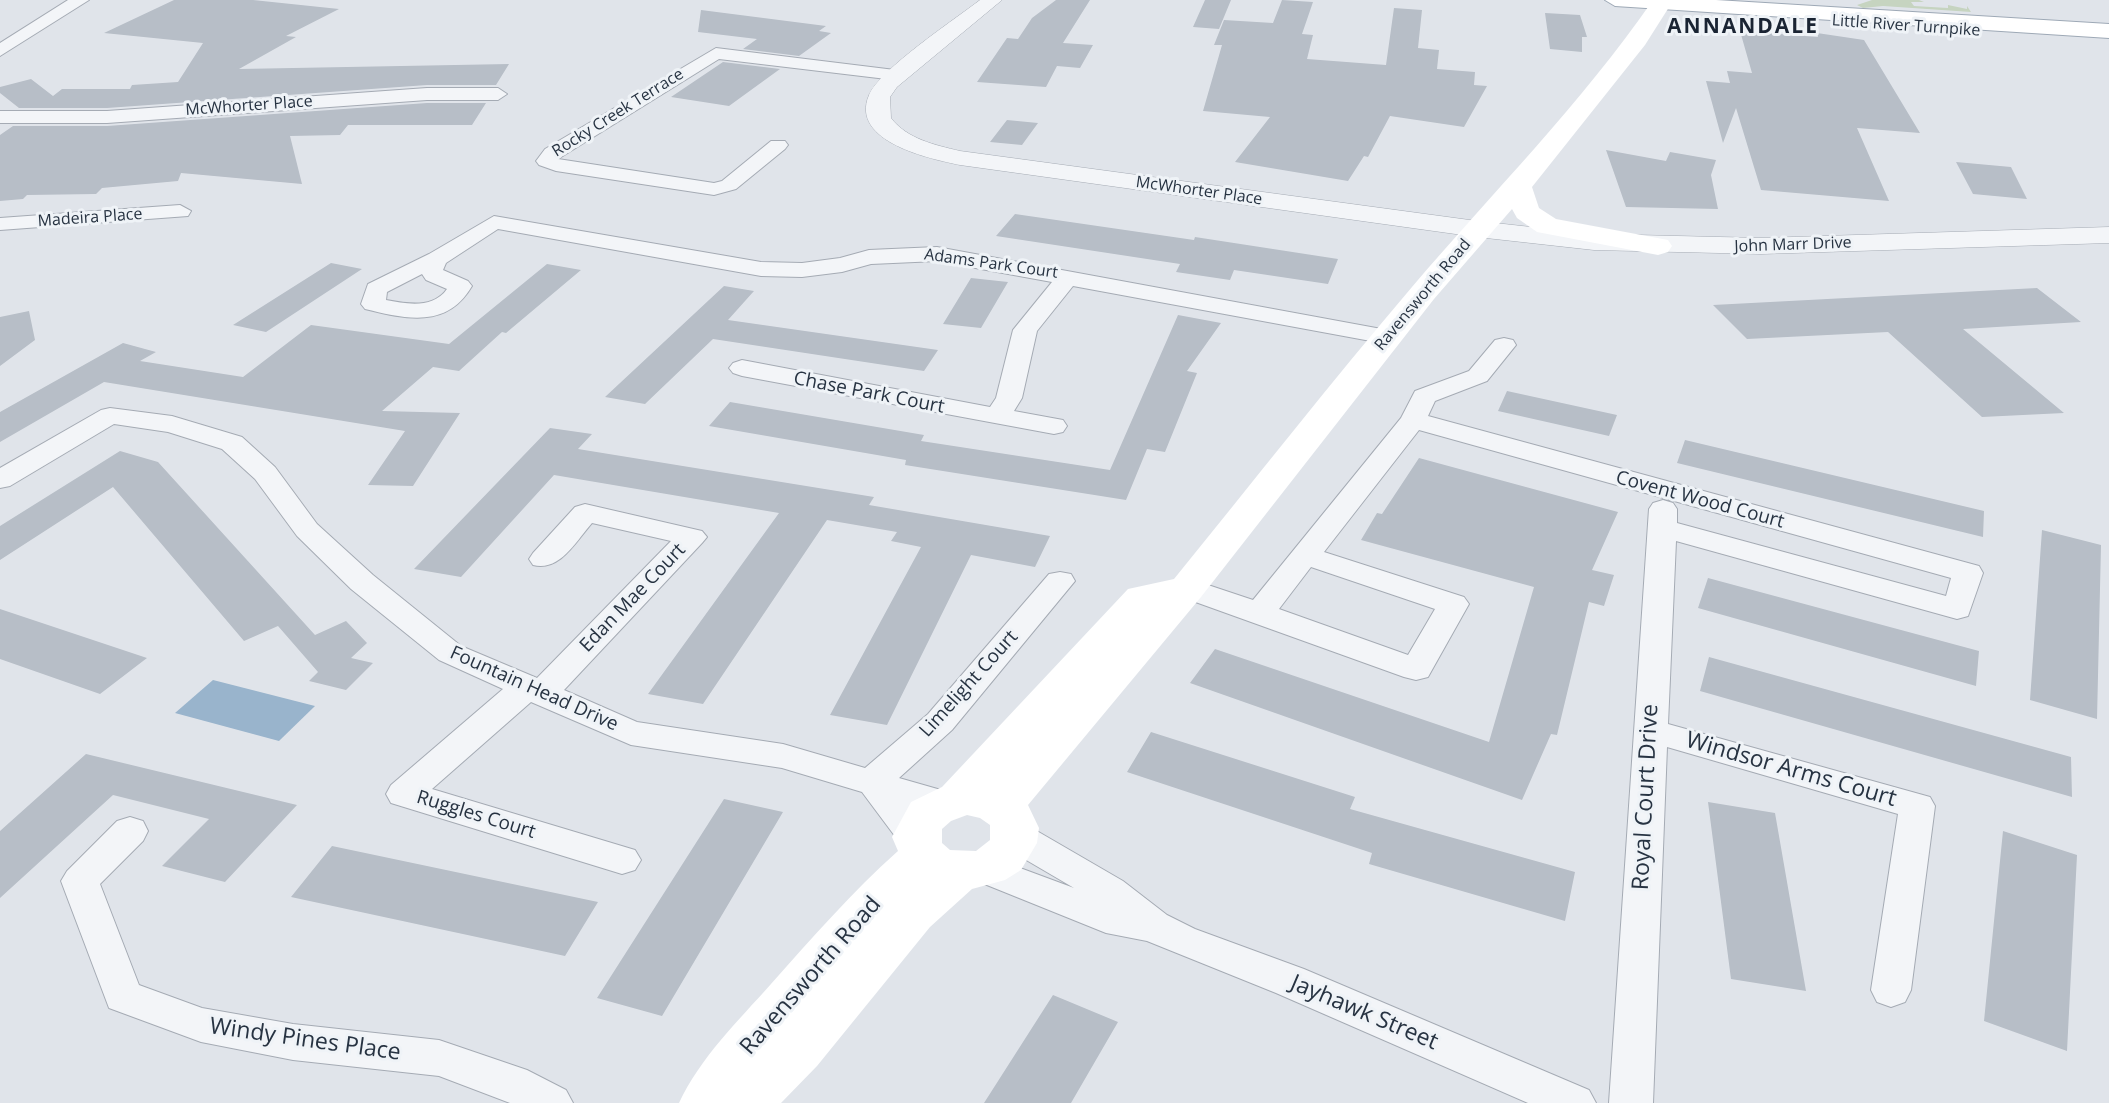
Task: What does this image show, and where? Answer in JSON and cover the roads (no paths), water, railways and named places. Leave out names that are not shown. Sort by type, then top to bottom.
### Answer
[{"type":"main road","name":"Little River Turnpike","points":[[1615,0],[2109,31]]},
{"type":"main road","points":[[1787,10],[1829,0]]},
{"type":"main road","name":"Little River Turnpike","points":[[1663,2],[1689,11],[2109,39]]},
{"type":"main road","name":"Ravensworth Road","points":[[707,1103],[746,1050],[878,897],[963,835],[1009,796],[1187,588],[1387,337],[1477,229],[1518,185],[1623,57],[1663,2]]},
{"type":"main road","points":[[1518,185],[1527,212],[1547,226],[1658,246]]},
{"type":"main road","name":"Ravensworth Road","points":[[744,1103],[798,1050],[850,990],[912,913],[963,835]]},
{"type":"street","points":[[0,51],[53,14],[81,0]]},
{"type":"street","points":[[895,75],[992,0]]},
{"type":"street","name":"Rocky Creek Terrace","points":[[778,145],[729,185],[714,189],[556,165],[546,161],[552,153],[716,53],[895,75]]},
{"type":"street","name":"McWhorter Place","points":[[895,75],[881,91],[879,118],[896,136],[922,148],[960,158],[1477,229]]},
{"type":"street","name":"McWhorter Place","points":[[0,117],[107,117],[427,94],[498,94]]},
{"type":"street","name":"Madeira Place","points":[[0,224],[180,211]]},
{"type":"street","name":"Adams Park Court","points":[[437,259],[494,222],[761,269],[802,270],[842,265],[869,257],[914,253],[1069,276],[1387,337]]},
{"type":"street","name":"John Marr Drive","points":[[1477,229],[1658,246],[1761,246],[2109,235]]},
{"type":"street","points":[[997,416],[1009,398],[1025,330],[1069,276]]},
{"type":"street","points":[[1259,613],[1413,420],[1424,396],[1478,376],[1504,345]]},
{"type":"street","name":"Chase Park Court","points":[[742,368],[1054,426]]},
{"type":"street","name":"Fountain Head Drive","points":[[0,480],[110,415],[172,425],[232,443],[265,473],[307,530],[362,582],[450,653],[631,733],[783,756],[873,781]]},
{"type":"street","name":"Covent Wood Court","points":[[1413,420],[1968,573],[1957,609],[1662,528]]},
{"type":"street","name":"Royal Court Drive","points":[[1630,1103],[1664,491]]},
{"type":"street","name":"Edan Mae Court","points":[[534,690],[692,537],[584,513],[544,559]]},
{"type":"street","points":[[1187,588],[1416,669],[1453,604],[1304,555]]},
{"type":"street","name":"Limelight Court","points":[[873,781],[940,722],[1060,581]]},
{"type":"street","name":"Ruggles Court","points":[[534,690],[404,794],[622,860]]},
{"type":"street","name":"Windsor Arms Court","points":[[1649,730],[1917,806],[1891,990]]},
{"type":"street","points":[[873,781],[963,835]]},
{"type":"street","name":"Windy Pines Place","points":[[130,831],[80,881],[123,996],[201,1025],[293,1042],[439,1058],[512,1083],[551,1103]]},
{"type":"street","name":"Jayhawk Street","points":[[963,835],[1120,922],[1153,926],[1574,1103]]},
{"type":"water","points":[[213,680],[315,706],[279,741],[175,713]]},
{"type":"district","name":"ANNANDALE","points":[[1743,27]]}]
